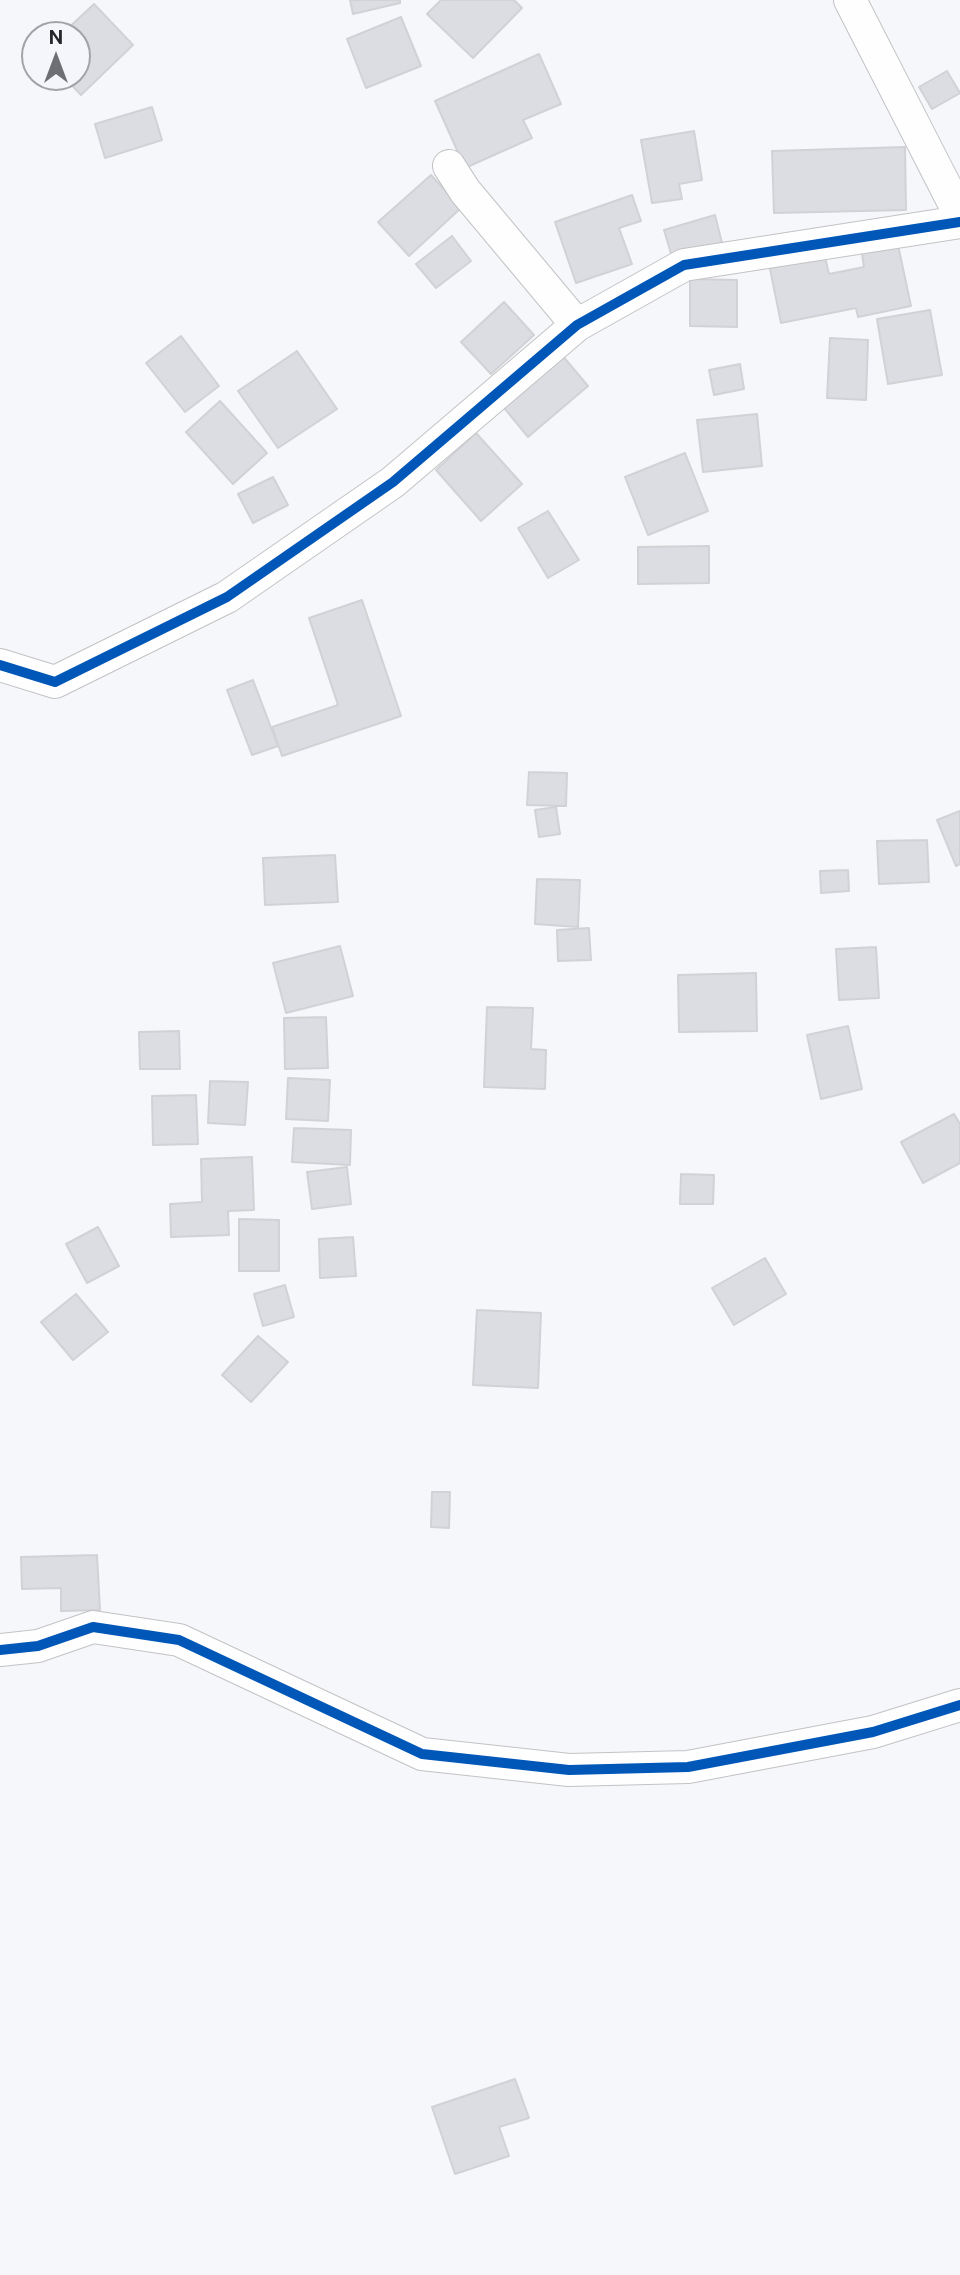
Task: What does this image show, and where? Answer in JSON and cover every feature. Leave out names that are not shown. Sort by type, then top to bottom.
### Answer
[{"type":"street","points":[[849,0],[960,215]]},
{"type":"street","points":[[449,166],[465,191],[578,325]]},
{"type":"street","points":[[0,665],[55,682],[227,597],[393,482],[578,325],[684,265],[960,222]]},
{"type":"street","points":[[0,1650],[38,1646],[93,1627],[179,1640],[422,1754],[569,1770],[688,1767],[873,1732],[960,1705]]},
{"type":"building","points":[[350,0],[400,0],[400,3],[353,14]]},
{"type":"building","points":[[441,0],[514,0],[522,8],[473,58],[427,14]]},
{"type":"building","points":[[94,4],[133,45],[91,85],[91,21],[76,21]]},
{"type":"building","points":[[401,17],[421,66],[366,88],[347,39]]},
{"type":"building","points":[[539,54],[561,104],[523,120],[532,138],[465,168],[435,101]]},
{"type":"building","points":[[947,71],[960,93],[932,109],[919,87]]},
{"type":"building","points":[[152,107],[162,140],[105,158],[95,124]]},
{"type":"building","points":[[694,131],[702,180],[679,184],[682,199],[652,203],[641,140]]},
{"type":"building","points":[[905,147],[906,210],[774,213],[772,151]]},
{"type":"building","points":[[431,175],[461,208],[409,256],[378,222]]},
{"type":"building","points":[[632,195],[641,221],[619,228],[632,264],[576,283],[555,222]]},
{"type":"building","points":[[715,215],[722,243],[672,257],[664,230]]},
{"type":"building","points":[[452,236],[471,261],[436,288],[416,264]]},
{"type":"building","points":[[897,240],[911,306],[858,317],[856,308],[781,323],[769,264],[824,253],[829,274],[864,267],[861,247]]},
{"type":"building","points":[[690,279],[737,280],[737,327],[690,326]]},
{"type":"building","points":[[504,302],[534,335],[491,374],[461,342]]},
{"type":"building","points":[[930,310],[942,375],[888,384],[877,319]]},
{"type":"building","points":[[181,336],[219,386],[185,412],[146,363]]},
{"type":"building","points":[[830,338],[868,340],[866,400],[827,398]]},
{"type":"building","points":[[556,348],[588,386],[528,437],[496,398]]},
{"type":"building","points":[[297,351],[337,409],[278,448],[238,391]]},
{"type":"building","points":[[740,364],[744,389],[714,395],[709,370]]},
{"type":"building","points":[[220,401],[267,453],[233,484],[186,432]]},
{"type":"building","points":[[757,414],[762,466],[703,472],[697,420]]},
{"type":"building","points":[[476,433],[522,484],[481,521],[436,470]]},
{"type":"building","points":[[685,453],[708,511],[648,535],[625,477]]},
{"type":"building","points":[[273,477],[288,505],[253,523],[238,494]]},
{"type":"building","points":[[548,511],[579,560],[548,578],[518,528]]},
{"type":"building","points":[[709,546],[709,583],[638,584],[638,547]]},
{"type":"building","points":[[362,600],[401,716],[282,756],[272,727],[338,705],[309,618]]},
{"type":"building","points":[[253,680],[278,746],[252,755],[227,690]]},
{"type":"building","points":[[529,772],[567,773],[566,806],[527,805]]},
{"type":"building","points":[[556,807],[560,834],[539,837],[535,810]]},
{"type":"building","points":[[960,811],[960,864],[956,866],[937,820]]},
{"type":"building","points":[[927,840],[929,882],[879,884],[877,841]]},
{"type":"building","points":[[335,855],[338,902],[265,905],[263,858]]},
{"type":"building","points":[[848,870],[849,891],[821,893],[820,871]]},
{"type":"building","points":[[537,879],[580,880],[578,927],[535,924]]},
{"type":"building","points":[[589,928],[591,960],[558,961],[557,930]]},
{"type":"building","points":[[340,946],[353,996],[286,1013],[273,963]]},
{"type":"building","points":[[876,947],[879,998],[839,1000],[836,949]]},
{"type":"building","points":[[756,973],[757,1031],[679,1032],[678,975]]},
{"type":"building","points":[[487,1007],[533,1008],[531,1049],[546,1050],[545,1089],[484,1087]]},
{"type":"building","points":[[326,1017],[328,1068],[285,1069],[284,1018]]},
{"type":"building","points":[[848,1026],[862,1089],[821,1099],[807,1035]]},
{"type":"building","points":[[179,1031],[180,1069],[140,1069],[139,1032]]},
{"type":"building","points":[[288,1078],[330,1080],[328,1121],[286,1119]]},
{"type":"building","points":[[210,1081],[248,1082],[245,1125],[208,1123]]},
{"type":"building","points":[[196,1095],[198,1144],[153,1145],[152,1096]]},
{"type":"building","points":[[954,1114],[960,1124],[960,1163],[923,1183],[901,1142]]},
{"type":"building","points":[[294,1128],[351,1130],[350,1165],[292,1162]]},
{"type":"building","points":[[252,1157],[254,1210],[228,1211],[229,1235],[171,1237],[170,1204],[202,1202],[201,1159]]},
{"type":"building","points":[[347,1167],[351,1204],[312,1209],[307,1172]]},
{"type":"building","points":[[681,1174],[714,1175],[713,1204],[680,1204]]},
{"type":"building","points":[[239,1219],[279,1220],[279,1271],[239,1271]]},
{"type":"building","points":[[98,1227],[119,1266],[87,1283],[66,1244]]},
{"type":"building","points":[[353,1237],[356,1276],[320,1278],[319,1239]]},
{"type":"building","points":[[765,1258],[786,1294],[734,1325],[712,1288]]},
{"type":"building","points":[[285,1285],[294,1317],[263,1326],[254,1294]]},
{"type":"building","points":[[76,1294],[108,1332],[73,1360],[41,1322]]},
{"type":"building","points":[[477,1310],[541,1313],[538,1388],[473,1385]]},
{"type":"building","points":[[258,1336],[288,1362],[251,1402],[222,1375]]},
{"type":"building","points":[[432,1492],[450,1492],[449,1528],[431,1527]]},
{"type":"building","points":[[97,1555],[100,1610],[61,1611],[61,1588],[22,1589],[21,1557]]},
{"type":"building","points":[[515,2079],[529,2118],[499,2127],[509,2156],[455,2174],[432,2107]]},
{"type":"cycle path","points":[[0,665],[55,682],[227,597],[393,482],[577,325],[684,265],[960,222]]},
{"type":"cycle path","points":[[0,1650],[38,1646],[93,1627],[179,1640],[422,1754],[569,1770],[688,1767],[873,1732],[960,1705]]}]
